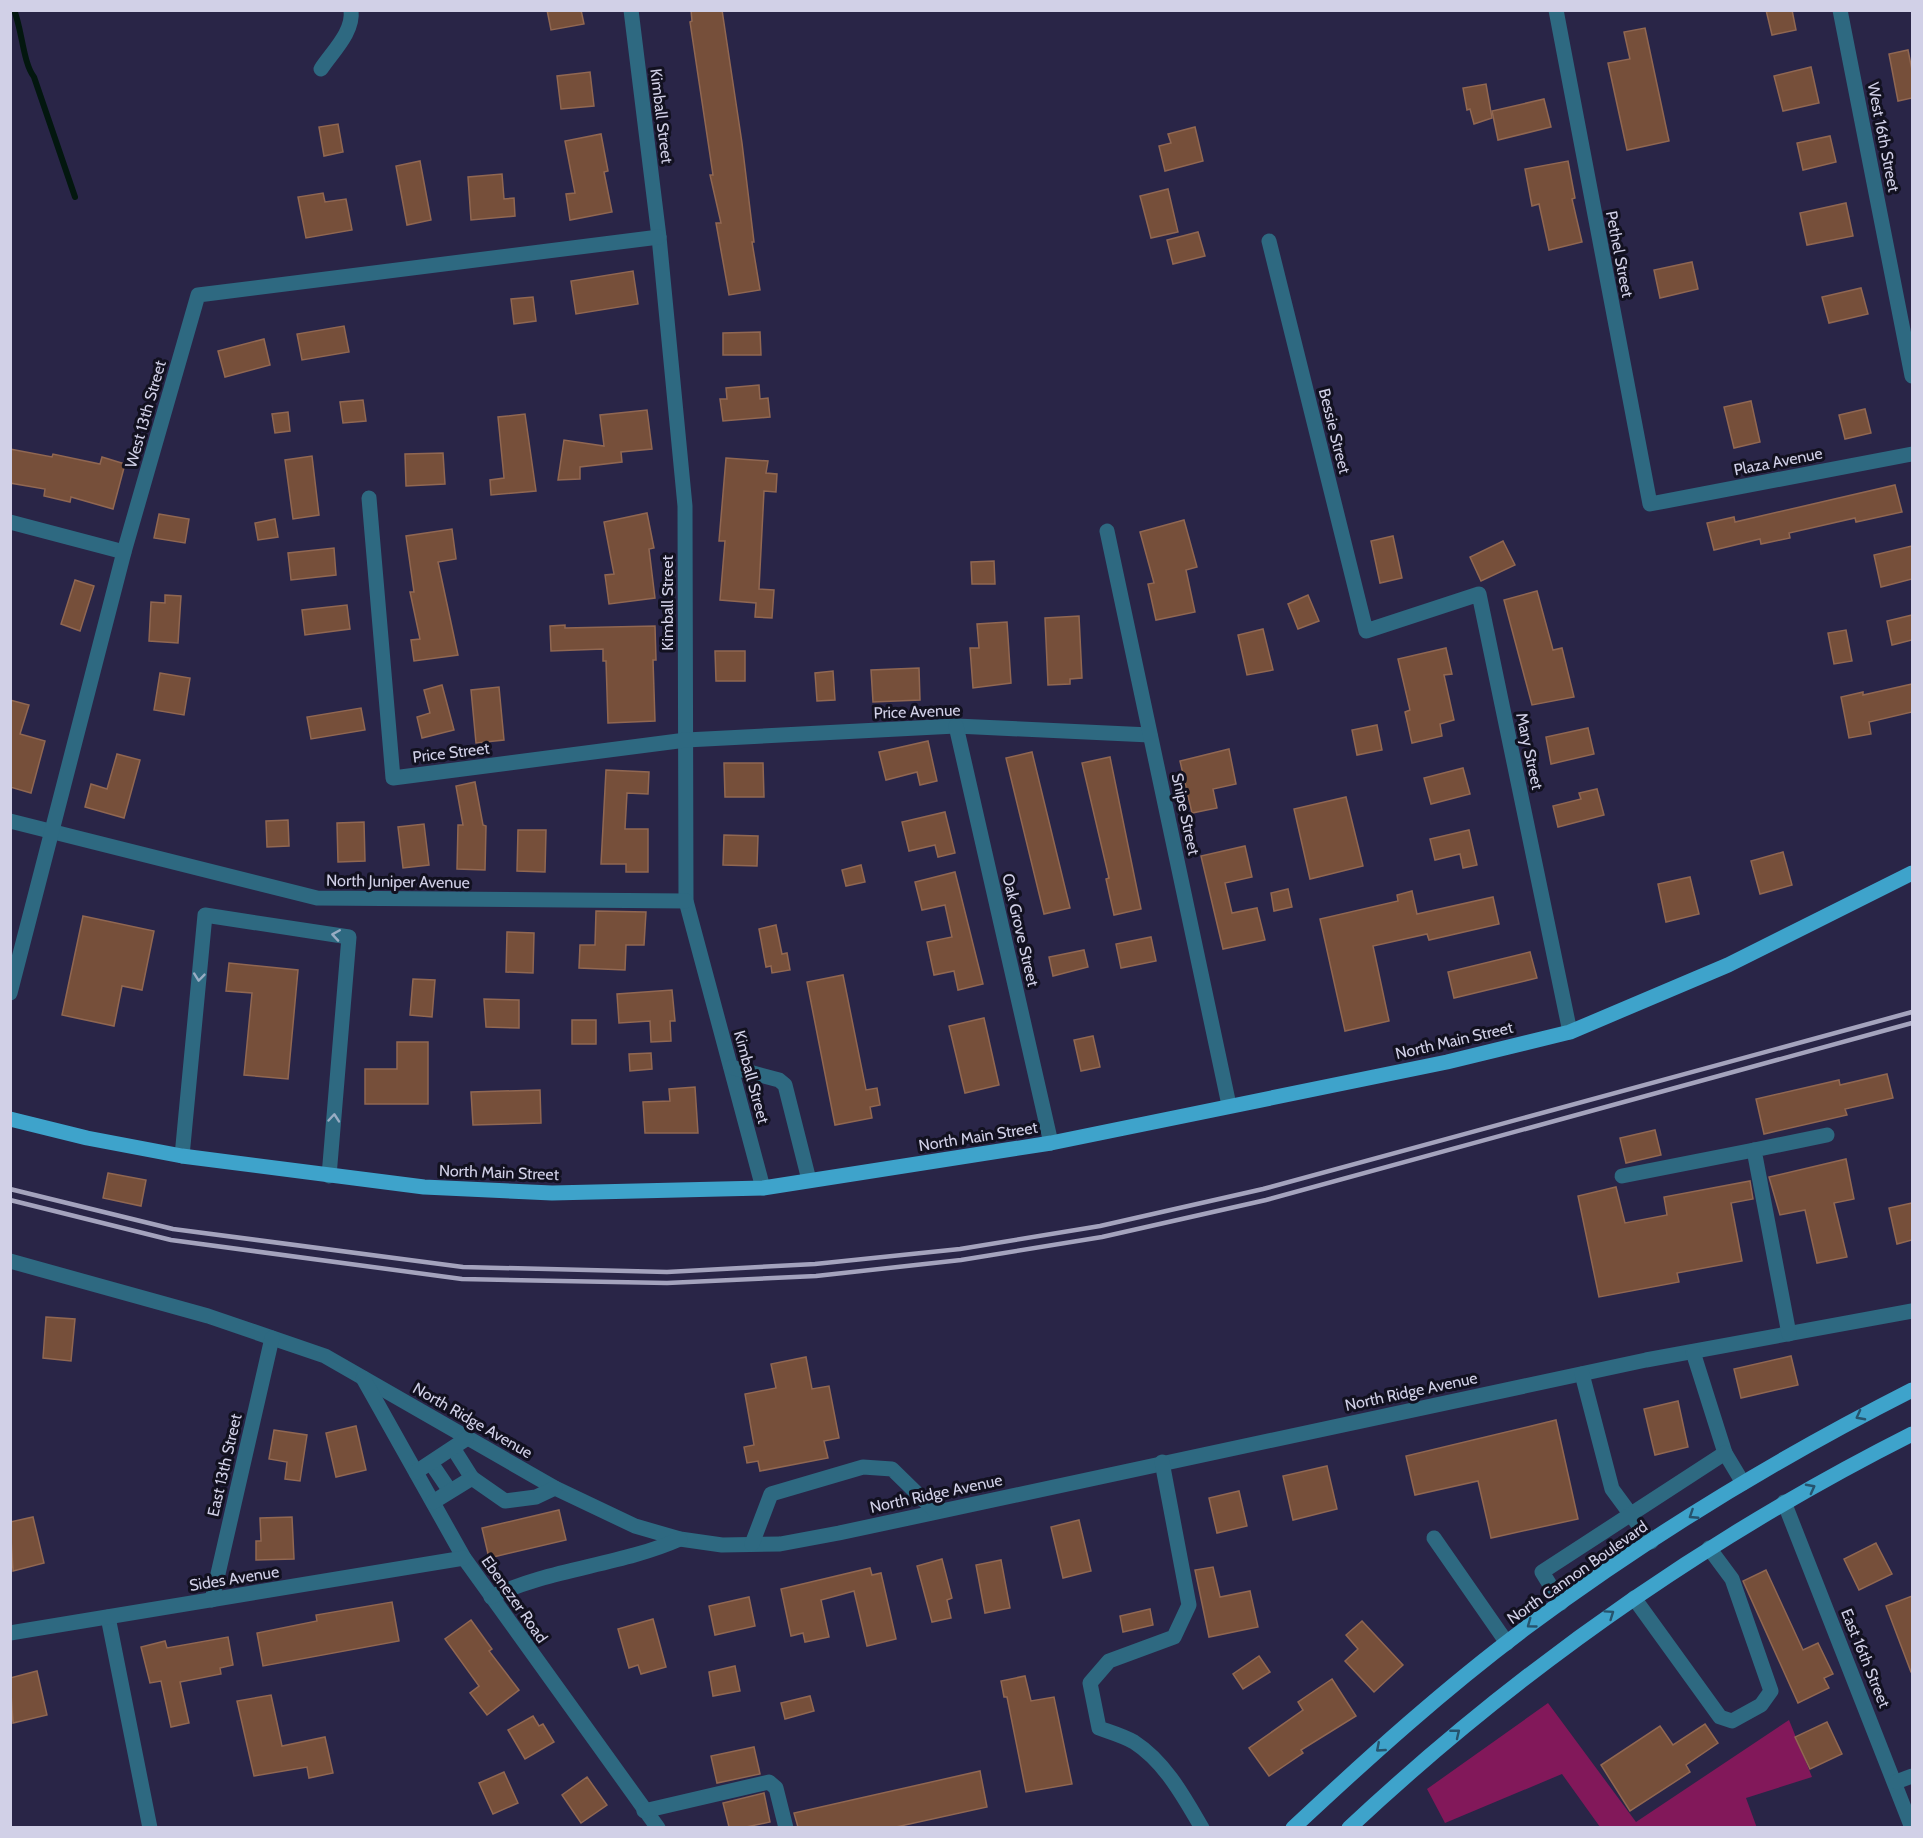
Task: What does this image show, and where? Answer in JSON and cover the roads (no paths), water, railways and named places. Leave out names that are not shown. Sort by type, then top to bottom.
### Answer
[{"type":"main road","name":"North Main Street","points":[[10,1119],[87,1138],[182,1156],[423,1187],[552,1194],[763,1188],[1051,1143],[1447,1062],[1569,1032],[1728,966],[1912,873]]},
{"type":"main road","name":"North Cannon Boulevard","points":[[1293,1827],[1378,1749],[1507,1643],[1562,1603],[1743,1483],[1912,1390]]},
{"type":"main road","points":[[1350,1827],[1445,1742],[1532,1670],[1634,1598],[1784,1502],[1912,1434]]},
{"type":"street","points":[[321,69],[349,29],[352,19],[351,10]]},
{"type":"street","name":"Kimball Street","points":[[631,10],[659,237],[685,506],[686,901],[763,1188]]},
{"type":"street","name":"Pethel Street","points":[[1556,10],[1650,504]]},
{"type":"street","name":"West 16th Street","points":[[1840,10],[1912,376]]},
{"type":"street","name":"West 13th Street","points":[[10,993],[124,552],[198,295],[659,237]]},
{"type":"street","name":"Bessie Street","points":[[1269,241],[1366,631]]},
{"type":"street","name":"Plaza Avenue","points":[[1650,504],[1912,454]]},
{"type":"street","name":"Price Street","points":[[369,498],[393,778],[686,740]]},
{"type":"street","points":[[10,522],[124,552]]},
{"type":"street","name":"Snipe Street","points":[[1107,531],[1229,1105]]},
{"type":"street","name":"Mary Street","points":[[1366,631],[1479,594],[1569,1032]]},
{"type":"street","name":"Price Avenue","points":[[686,740],[956,726],[1150,735]]},
{"type":"street","name":"Oak Grove Street","points":[[956,726],[1051,1143]]},
{"type":"street","name":"North Juniper Avenue","points":[[10,822],[317,898],[686,901]]},
{"type":"street","points":[[182,1156],[205,915],[349,937],[329,1176]]},
{"type":"street","points":[[731,1067],[779,1080],[785,1085],[810,1180]]},
{"type":"street","points":[[1622,1176],[1827,1136]]},
{"type":"street","points":[[1754,1150],[1789,1334]]},
{"type":"street","name":"North Ridge Avenue","points":[[10,1262],[208,1316],[325,1356],[466,1439],[555,1488],[635,1526],[680,1539],[722,1545],[780,1544],[827,1535],[935,1510],[1582,1374],[1912,1311]]},
{"type":"street","name":"East 13th Street","points":[[212,1600],[272,1338]]},
{"type":"street","points":[[1693,1352],[1725,1453],[1743,1483]]},
{"type":"street","points":[[1582,1374],[1612,1489],[1651,1542]]},
{"type":"street","name":"Ebenezer Road","points":[[363,1378],[464,1558],[644,1811],[658,1827]]},
{"type":"street","points":[[416,1472],[466,1439]]},
{"type":"street","points":[[453,1448],[472,1478],[505,1501],[536,1497],[555,1488]]},
{"type":"street","points":[[1562,1603],[1542,1572],[1725,1453]]},
{"type":"street","points":[[1162,1462],[1189,1605],[1173,1637],[1109,1661],[1090,1683],[1099,1728],[1134,1742],[1152,1758],[1178,1786],[1202,1827]]},
{"type":"street","points":[[431,1463],[450,1491]]},
{"type":"street","points":[[752,1544],[771,1494],[863,1467],[892,1469],[935,1510]]},
{"type":"street","points":[[432,1502],[472,1478]]},
{"type":"street","name":"East 16th Street","points":[[1784,1502],[1912,1827]]},
{"type":"street","points":[[1434,1538],[1507,1643]]},
{"type":"street","points":[[491,1598],[542,1577],[633,1557],[680,1539]]},
{"type":"street","points":[[1634,1598],[1720,1717],[1732,1721],[1761,1705],[1771,1690],[1732,1578],[1709,1548]]},
{"type":"street","name":"Sides Avenue","points":[[10,1633],[464,1558]]},
{"type":"street","points":[[108,1617],[150,1827]]},
{"type":"street","points":[[1896,1782],[1912,1776]]},
{"type":"street","points":[[644,1811],[769,1782],[776,1788],[786,1827]]},
{"type":"waterway","points":[[14,10],[27,63],[34,77],[75,197]]},
{"type":"railway","points":[[10,1189],[173,1229],[463,1267],[667,1272],[815,1264],[960,1249],[1100,1226],[1263,1189],[1912,1012]]},
{"type":"railway","points":[[10,1200],[171,1240],[462,1279],[667,1283],[816,1276],[961,1260],[1102,1237],[1266,1200],[1912,1023]]}]
